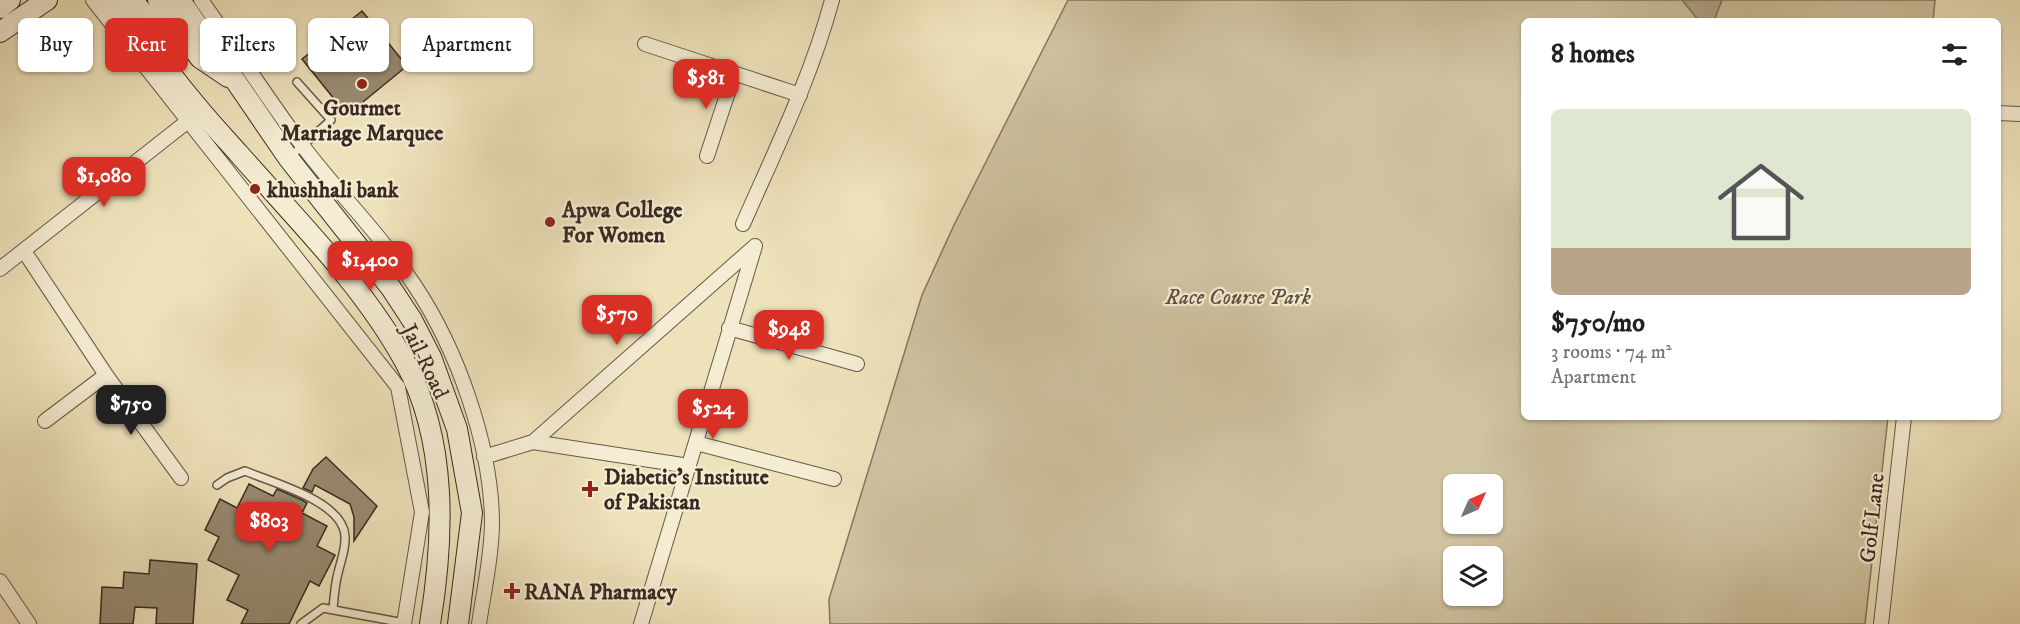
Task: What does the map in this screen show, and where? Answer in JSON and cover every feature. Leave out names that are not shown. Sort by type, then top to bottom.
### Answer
[{"type":"main road","points":[[0,8],[10,0]]},
{"type":"main road","points":[[158,0],[200,58],[238,84]]},
{"type":"main road","name":"Jail Road","points":[[180,0],[238,84],[296,153],[401,304],[431,357],[446,394],[464,458],[472,513],[458,624]]},
{"type":"main road","points":[[0,32],[41,2]]},
{"type":"main road","name":"Jail Road","points":[[117,2],[160,60],[372,309],[406,364],[425,411],[437,473],[440,512],[435,590],[430,624]]},
{"type":"street","points":[[93,0],[398,387],[422,512],[404,624]]},
{"type":"street","points":[[201,0],[296,153],[347,198],[415,286],[446,340],[467,396],[484,457],[492,521],[479,624]]},
{"type":"street","points":[[743,224],[800,95],[823,34],[832,0]]},
{"type":"street","points":[[645,44],[800,95]]},
{"type":"street","points":[[707,156],[734,74]]},
{"type":"street","points":[[2001,112],[2020,114]]},
{"type":"street","points":[[0,269],[188,121]]},
{"type":"street","points":[[484,457],[532,442],[755,246],[641,624]]},
{"type":"street","points":[[24,251],[106,375],[181,478]]},
{"type":"street","points":[[729,328],[857,364]]},
{"type":"street","points":[[45,421],[106,375]]},
{"type":"street","name":"Golf Lane","points":[[1881,624],[1904,420]]},
{"type":"street","points":[[532,442],[690,466]]},
{"type":"street","points":[[696,443],[834,479]]},
{"type":"street","points":[[0,581],[29,624]]},
{"type":"lane","points":[[296,153],[331,120],[297,81]]},
{"type":"lane","points":[[217,485],[245,471],[316,500],[339,519],[345,534],[345,548],[337,574],[333,609]]},
{"type":"lane","points":[[301,624],[323,608],[404,624]]},
{"type":"green space","name":"Race Course Park","points":[[1068,0],[1935,0],[1933,18],[1521,18],[1521,420],[1888,420],[1865,624],[830,624],[829,599],[922,295],[954,225]]},
{"type":"shaded area","points":[[1682,0],[1722,0],[1715,18],[1697,18]]},
{"type":"building","points":[[362,11],[368,18],[353,18]]},
{"type":"building","points":[[389,44],[401,59],[401,71],[347,115],[312,72],[389,72]]},
{"type":"building","points":[[308,54],[308,66],[302,59]]},
{"type":"building","points":[[326,457],[377,506],[354,541],[354,517],[350,504],[315,485],[312,492],[303,488],[313,469]]},
{"type":"building","points":[[249,484],[273,496],[277,489],[302,500],[307,503],[302,513],[327,526],[317,546],[335,555],[319,586],[310,581],[289,624],[241,624],[248,610],[227,600],[239,575],[208,560],[219,537],[205,530],[220,499],[237,508]]},
{"type":"building","points":[[150,560],[197,564],[193,624],[156,624],[157,608],[135,607],[133,624],[100,624],[102,587],[123,588],[124,572],[149,574]]},
{"type":"place","name":"Gourmet Marriage Marquee","points":[[362,84]]},
{"type":"place","name":"khushhali bank","points":[[255,189]]},
{"type":"place","name":"Apwa College For Women","points":[[550,222]]},
{"type":"place","name":"Diabetic's Institute of Pakistan","points":[[590,489]]},
{"type":"place","name":"RANA Pharmacy","points":[[512,591]]}]
